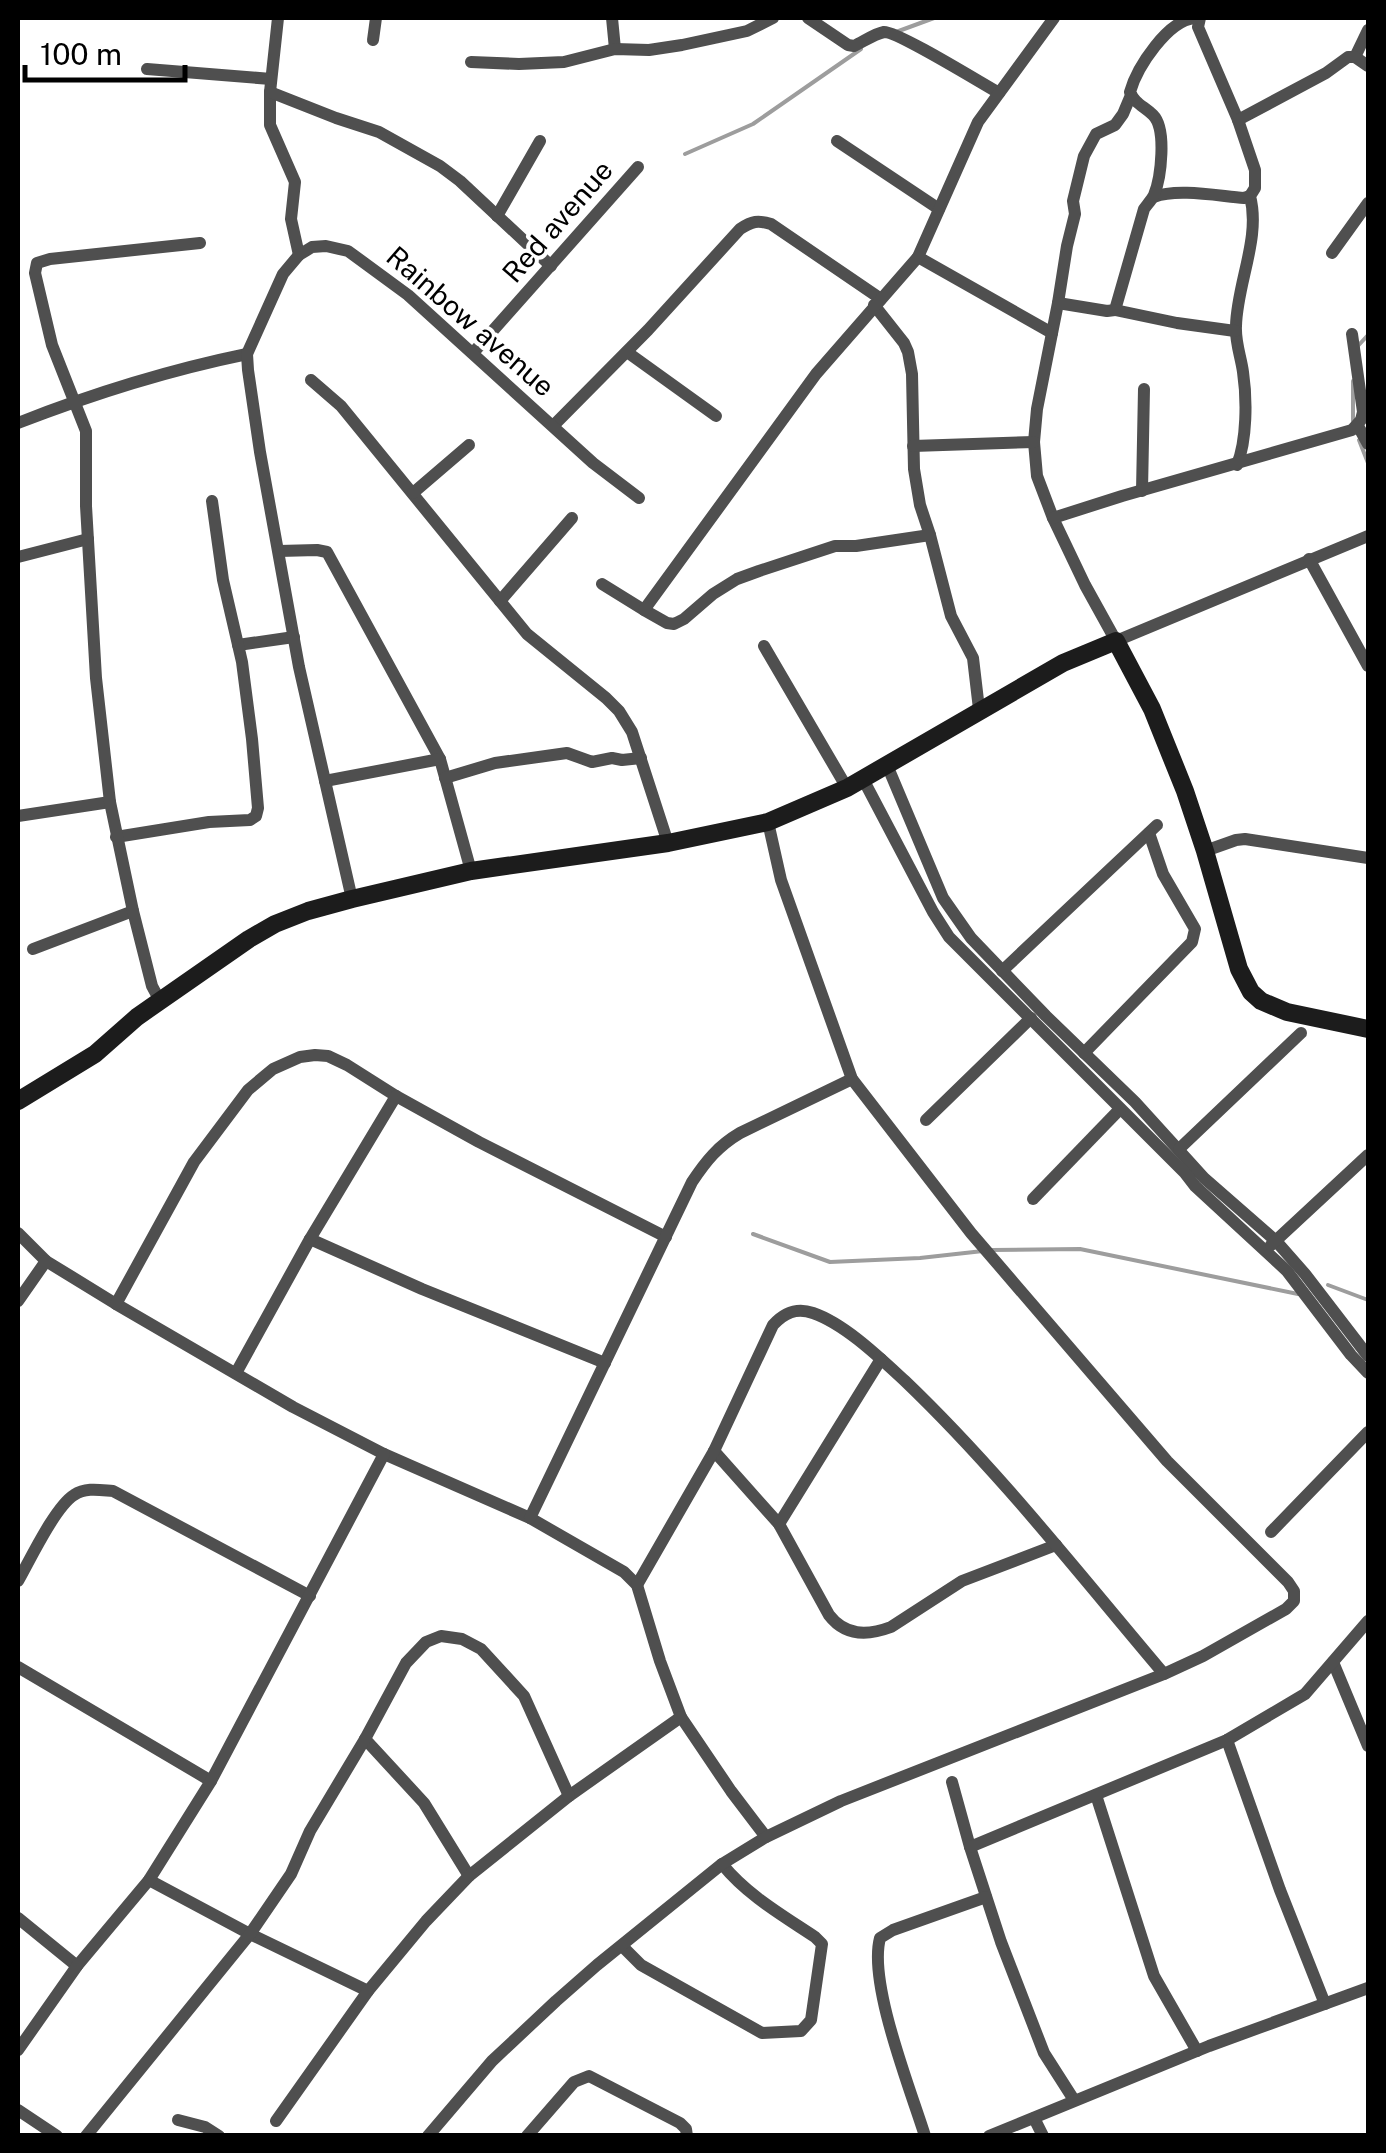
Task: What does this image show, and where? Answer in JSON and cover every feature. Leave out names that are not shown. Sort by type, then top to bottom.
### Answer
[{"type":"street","points":[[278,18],[270,125],[296,182],[291,219],[298,255],[284,274],[247,354],[260,452],[294,637],[352,899]]},
{"type":"street","points":[[373,40],[376,18]]},
{"type":"street","points":[[612,18],[615,49]]},
{"type":"street","points":[[471,62],[564,62],[615,49],[649,50],[747,31],[773,18]]},
{"type":"street","points":[[808,18],[854,46],[888,32],[1000,93]]},
{"type":"street","points":[[644,610],[816,374],[918,257],[978,122],[1054,18]]},
{"type":"street","points":[[1115,310],[1144,209],[1154,197],[1179,194],[1244,198],[1255,188],[1255,170],[1198,27],[1198,18],[1186,18],[1173,26],[1158,44],[1133,83],[1124,114],[1115,125],[1096,134],[1084,156],[1036,409],[1038,476],[1053,518],[1152,709],[1185,791],[1239,969],[1252,992],[1287,1012],[1368,1028]]},
{"type":"street","points":[[1355,57],[1368,30]]},
{"type":"street","points":[[1238,120],[1348,57],[1368,66]]},
{"type":"street","points":[[146,70],[270,86],[336,118],[379,132],[460,181],[551,266]]},
{"type":"street","points":[[1131,95],[1154,115],[1160,126],[1163,140],[1154,197]]},
{"type":"street","points":[[497,216],[540,140]]},
{"type":"street","points":[[837,142],[939,209]]},
{"type":"street","name":"Red avenue","points":[[473,353],[638,167]]},
{"type":"street","points":[[1237,465],[1243,450],[1244,376],[1235,330],[1254,220],[1250,196]]},
{"type":"street","points":[[1332,253],[1368,203]]},
{"type":"street","points":[[554,426],[740,228],[750,222],[771,224],[877,302],[908,352],[914,469],[920,505],[950,616],[974,658],[980,709]]},
{"type":"street","points":[[160,1001],[152,986],[133,911],[110,802],[96,678],[86,431],[52,344],[35,272],[37,263],[50,259],[200,243]]},
{"type":"street","name":"Rainbow avenue","points":[[298,255],[312,247],[348,251],[408,295],[593,463],[639,498]]},
{"type":"street","points":[[918,257],[1052,333]]},
{"type":"street","points":[[1058,302],[1235,330]]},
{"type":"street","points":[[1053,518],[1342,435],[1358,426],[1362,398],[1352,334]]},
{"type":"street","points":[[627,352],[716,416]]},
{"type":"street","points":[[18,422],[74,400],[178,369],[247,354]]},
{"type":"street","points":[[311,380],[341,406],[528,634],[619,711],[642,758],[668,843]]},
{"type":"street","points":[[1142,491],[1144,389]]},
{"type":"street","points":[[1358,426],[1368,444]]},
{"type":"street","points":[[914,446],[1034,442]]},
{"type":"street","points":[[414,493],[468,445]]},
{"type":"street","points":[[116,837],[209,822],[250,820],[256,816],[252,738],[212,501]]},
{"type":"street","points":[[500,600],[572,518]]},
{"type":"street","points":[[602,584],[674,624],[713,594],[759,571],[835,546],[930,536]]},
{"type":"street","points":[[18,1101],[95,1054],[137,1017],[275,924],[352,899],[471,872],[668,843],[768,822],[855,784],[1062,663],[1368,536]]},
{"type":"street","points":[[18,557],[88,539]]},
{"type":"street","points":[[278,551],[317,550],[327,552],[333,560],[358,614],[440,759],[471,872]]},
{"type":"street","points":[[1309,559],[1366,658]]},
{"type":"street","points":[[238,645],[294,637]]},
{"type":"street","points":[[764,646],[949,936],[1196,1186],[1304,1274],[1368,1356]]},
{"type":"street","points":[[445,778],[495,763],[567,754],[592,762],[642,758]]},
{"type":"street","points":[[325,781],[440,759]]},
{"type":"street","points":[[886,765],[943,898],[971,938],[1270,1245],[1368,1373]]},
{"type":"street","points":[[18,816],[110,802]]},
{"type":"street","points":[[428,2136],[492,2061],[597,1965],[722,1864],[766,1837],[842,1801],[1164,1674],[1203,1656],[1294,1601],[1288,1582],[1166,1461],[971,1234],[852,1078],[781,880],[768,822]]},
{"type":"street","points":[[1002,970],[1153,829],[1158,864],[1195,929],[1195,936],[1084,1053]]},
{"type":"street","points":[[1205,851],[1244,840],[1368,858]]},
{"type":"street","points":[[33,949],[133,911]]},
{"type":"street","points":[[926,1120],[1032,1018]]},
{"type":"street","points":[[1179,1149],[1301,1033]]},
{"type":"street","points":[[116,1304],[194,1162],[248,1090],[273,1069],[300,1057],[328,1056],[347,1065],[544,1176],[666,1237]]},
{"type":"street","points":[[530,1518],[692,1182],[709,1157],[725,1142],[852,1078]]},
{"type":"street","points":[[236,1372],[396,1096]]},
{"type":"street","points":[[1033,1199],[1120,1109]]},
{"type":"street","points":[[1270,1245],[1368,1156]]},
{"type":"street","points":[[18,1233],[46,1261],[293,1407],[384,1454],[530,1518],[624,1572],[638,1585],[681,1718],[766,1837]]},
{"type":"street","points":[[310,1239],[605,1364]]},
{"type":"street","points":[[18,1301],[46,1261]]},
{"type":"street","points":[[638,1585],[714,1451],[772,1326],[783,1314],[799,1310],[838,1326],[881,1359],[933,1408],[1164,1674]]},
{"type":"street","points":[[779,1524],[881,1359]]},
{"type":"street","points":[[1271,1532],[1368,1432]]},
{"type":"street","points":[[714,1451],[779,1524],[829,1615],[846,1630],[878,1632],[962,1581],[1056,1546]]},
{"type":"street","points":[[18,2050],[77,1966],[150,1880],[211,1781],[384,1454]]},
{"type":"street","points":[[18,1581],[59,1510],[74,1494],[90,1489],[113,1491],[310,1596]]},
{"type":"street","points":[[970,1847],[1227,1740],[1305,1694],[1368,1621]]},
{"type":"street","points":[[86,2136],[250,1934],[291,1874],[310,1831],[406,1663],[426,1642],[441,1636],[462,1639],[481,1649],[524,1696],[569,1796]]},
{"type":"street","points":[[1333,1662],[1368,1746]]},
{"type":"street","points":[[18,1667],[211,1781]]},
{"type":"street","points":[[276,2120],[368,1991],[469,1876],[569,1796],[681,1718]]},
{"type":"street","points":[[365,1738],[424,1803],[469,1876]]},
{"type":"street","points":[[1227,1740],[1280,1890],[1326,2004]]},
{"type":"street","points":[[952,1782],[986,1897],[1044,2054],[1074,2100]]},
{"type":"street","points":[[1096,1795],[1154,1976],[1197,2051]]},
{"type":"street","points":[[622,1946],[642,1964],[762,2034],[801,2031],[810,2020],[823,1948],[820,1940],[752,1895],[722,1864]]},
{"type":"street","points":[[150,1880],[368,1991]]},
{"type":"street","points":[[925,2136],[885,2006],[877,1950],[880,1938],[986,1897]]},
{"type":"street","points":[[18,1918],[77,1966]]},
{"type":"street","points":[[989,2136],[1197,2051],[1368,1988]]},
{"type":"street","points":[[527,2136],[574,2082],[589,2076],[680,2123],[687,2136]]},
{"type":"street","points":[[18,2110],[57,2136]]},
{"type":"street","points":[[1034,2118],[1043,2136]]},
{"type":"street","points":[[178,2120],[219,2136]]},
{"type":"waterway","points":[[896,32],[934,18]]},
{"type":"waterway","points":[[685,154],[753,124],[861,49]]},
{"type":"waterway","points":[[1356,348],[1368,335]]},
{"type":"waterway","points":[[1353,381],[1353,421]]},
{"type":"waterway","points":[[1359,440],[1368,463]]},
{"type":"waterway","points":[[753,1234],[830,1262],[983,1251]]},
{"type":"waterway","points":[[992,1250],[1080,1249],[1298,1294]]},
{"type":"waterway","points":[[1328,1285],[1368,1300]]}]
